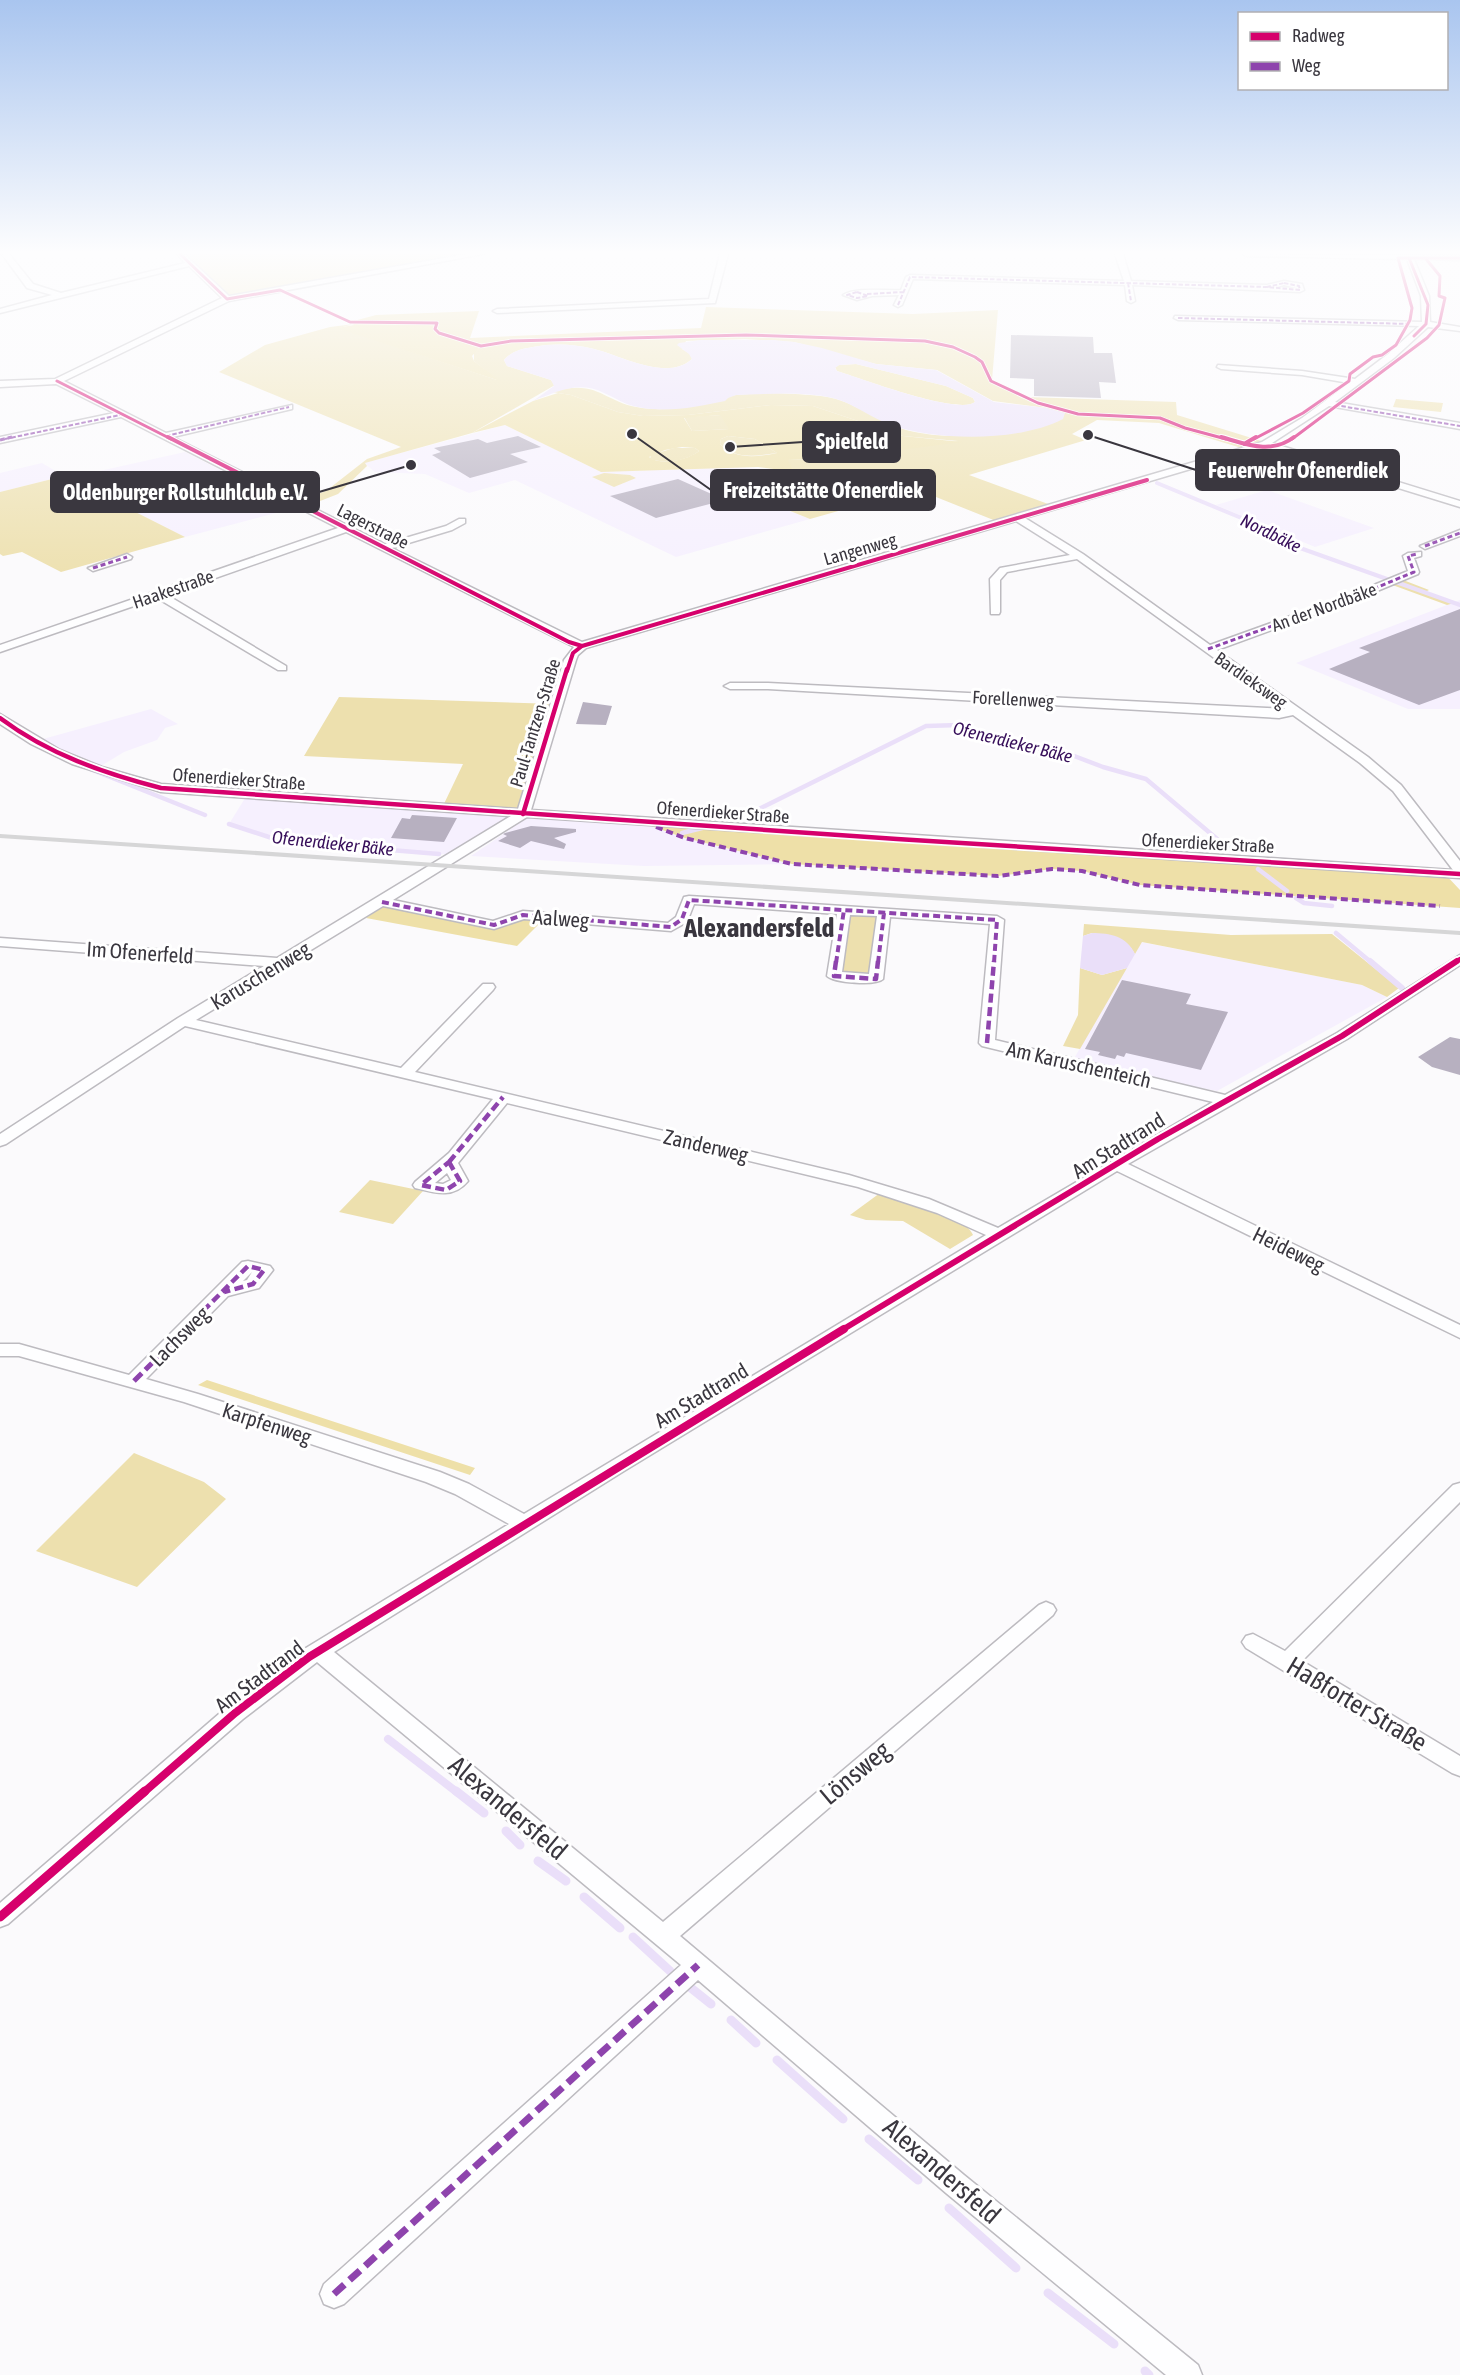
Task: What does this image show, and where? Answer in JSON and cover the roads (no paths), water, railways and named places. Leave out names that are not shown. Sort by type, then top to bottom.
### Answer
[{"type":"street","points":[[0,384],[57,381],[91,365]]},
{"type":"street","name":"Langenweg","points":[[582,646],[1265,444],[1291,430],[1380,365]]},
{"type":"street","points":[[1221,367],[1302,373],[1357,382]]},
{"type":"street","name":"Lagerstraße","points":[[57,381],[542,629],[582,646]]},
{"type":"street","points":[[1326,403],[1460,426]]},
{"type":"street","points":[[164,436],[289,407]]},
{"type":"street","points":[[0,440],[123,414]]},
{"type":"street","points":[[1265,444],[1460,504]]},
{"type":"street","name":"Bardieksweg","points":[[1017,518],[1079,556],[1364,760],[1397,788],[1460,870]]},
{"type":"street","points":[[382,548],[450,528],[462,521]]},
{"type":"street","name":"Haakestraße","points":[[0,649],[346,529]]},
{"type":"street","name":"An der Nordbäke","points":[[1208,649],[1361,594],[1414,572],[1408,556],[1460,533]]},
{"type":"street","points":[[995,612],[995,579],[1004,570],[1079,556]]},
{"type":"street","points":[[93,568],[127,557]]},
{"type":"street","points":[[158,594],[282,668]]},
{"type":"street","name":"Paul-Tantzen-Straße","points":[[523,814],[570,660],[573,653],[582,646]]},
{"type":"street","name":"Forellenweg","points":[[730,686],[768,686],[1279,714],[1294,711]]},
{"type":"street","name":"Ofenerdieker Straße","points":[[0,718],[36,741],[74,760],[102,771],[161,788],[523,814],[1460,874]]},
{"type":"street","name":"Karuschenweg","points":[[0,1141],[183,1021],[382,902],[523,814]]},
{"type":"street","name":"Am Karuschenteich","points":[[671,927],[682,919],[689,900],[997,920],[987,1043],[1226,1100]]},
{"type":"street","name":"Aalweg","points":[[382,902],[494,925],[523,915],[671,927]]},
{"type":"street","points":[[844,910],[834,976],[876,979],[884,913]]},
{"type":"street","name":"Im Ofenerfeld","points":[[0,942],[280,963]]},
{"type":"street","name":"Am Stadtrand","points":[[0,1917],[235,1713],[318,1651],[524,1523],[1117,1165],[1226,1100],[1342,1036],[1457,964]]},
{"type":"street","points":[[406,1072],[488,987]]},
{"type":"street","name":"Zanderweg","points":[[183,1021],[406,1072],[882,1188],[933,1204],[977,1223],[1000,1236]]},
{"type":"street","points":[[449,1162],[503,1096]]},
{"type":"street","name":"Heideweg","points":[[1117,1165],[1460,1332]]},
{"type":"street","name":"Lachsweg","points":[[134,1381],[224,1292]]},
{"type":"street","name":"Karpfenweg","points":[[0,1350],[19,1350],[134,1381],[433,1476],[462,1488],[524,1523]]},
{"type":"street","points":[[1288,1662],[1460,1490]]},
{"type":"street","name":"Lönsweg","points":[[663,1936],[1046,1610]]},
{"type":"street","name":"Haßforter Straße","points":[[1253,1642],[1460,1767]]},
{"type":"street","name":"Alexandersfeld","points":[[318,1651],[862,2102],[955,2184],[1188,2375]]},
{"type":"street","points":[[334,2294],[698,1965]]},
{"type":"waterway","name":"Nordbäke","points":[[1157,483],[1280,534],[1300,548],[1387,579]]},
{"type":"waterway","name":"Nordbäke","points":[[1396,582],[1460,605]]},
{"type":"waterway","name":"Ofenerdieker Bäke","points":[[753,812],[926,726],[960,725],[1012,744],[1069,754],[1103,767],[1146,779],[1229,849]]},
{"type":"waterway","name":"Ofenerdieker Bäke","points":[[90,769],[205,815]]},
{"type":"waterway","name":"Ofenerdieker Bäke","points":[[229,824],[281,841],[439,854]]},
{"type":"waterway","name":"Ofenerdieker Bäke","points":[[682,833],[702,828]]},
{"type":"waterway","name":"Ofenerdieker Bäke","points":[[1258,869],[1287,891]]},
{"type":"waterway","name":"Ofenerdieker Bäke","points":[[1296,898],[1304,903],[1332,906]]},
{"type":"waterway","name":"Ofenerdieker Bäke","points":[[1336,933],[1372,963]]},
{"type":"waterway","name":"Ofenerdieker Bäke","points":[[1370,961],[1402,988]]},
{"type":"waterway","points":[[388,1739],[458,1793]]},
{"type":"waterway","points":[[456,1791],[484,1813]]},
{"type":"waterway","points":[[506,1831],[520,1845]]},
{"type":"waterway","points":[[538,1861],[566,1881]]},
{"type":"waterway","points":[[584,1897],[620,1928]]},
{"type":"waterway","points":[[633,1937],[670,1971]]},
{"type":"waterway","points":[[691,1988],[711,2004]]},
{"type":"waterway","points":[[731,2020],[756,2043]]},
{"type":"waterway","points":[[777,2060],[843,2119]]},
{"type":"waterway","points":[[869,2139],[918,2180]]},
{"type":"waterway","points":[[949,2208],[1016,2268]]},
{"type":"waterway","points":[[1048,2293],[1114,2344]]},
{"type":"waterway","points":[[1145,2371],[1149,2375]]},
{"type":"railway","points":[[0,836],[1460,933]]},
{"type":"place","name":"Freizeitstätte Ofenerdiek","points":[[632,434]]},
{"type":"place","name":"Feuerwehr Ofenerdiek","points":[[1088,435]]},
{"type":"place","name":"Spielfeld","points":[[730,447]]},
{"type":"place","name":"Oldenburger Rollstuhlclub e.V.","points":[[411,465]]},
{"type":"district","name":"Alexandersfeld","points":[[759,927]]}]
